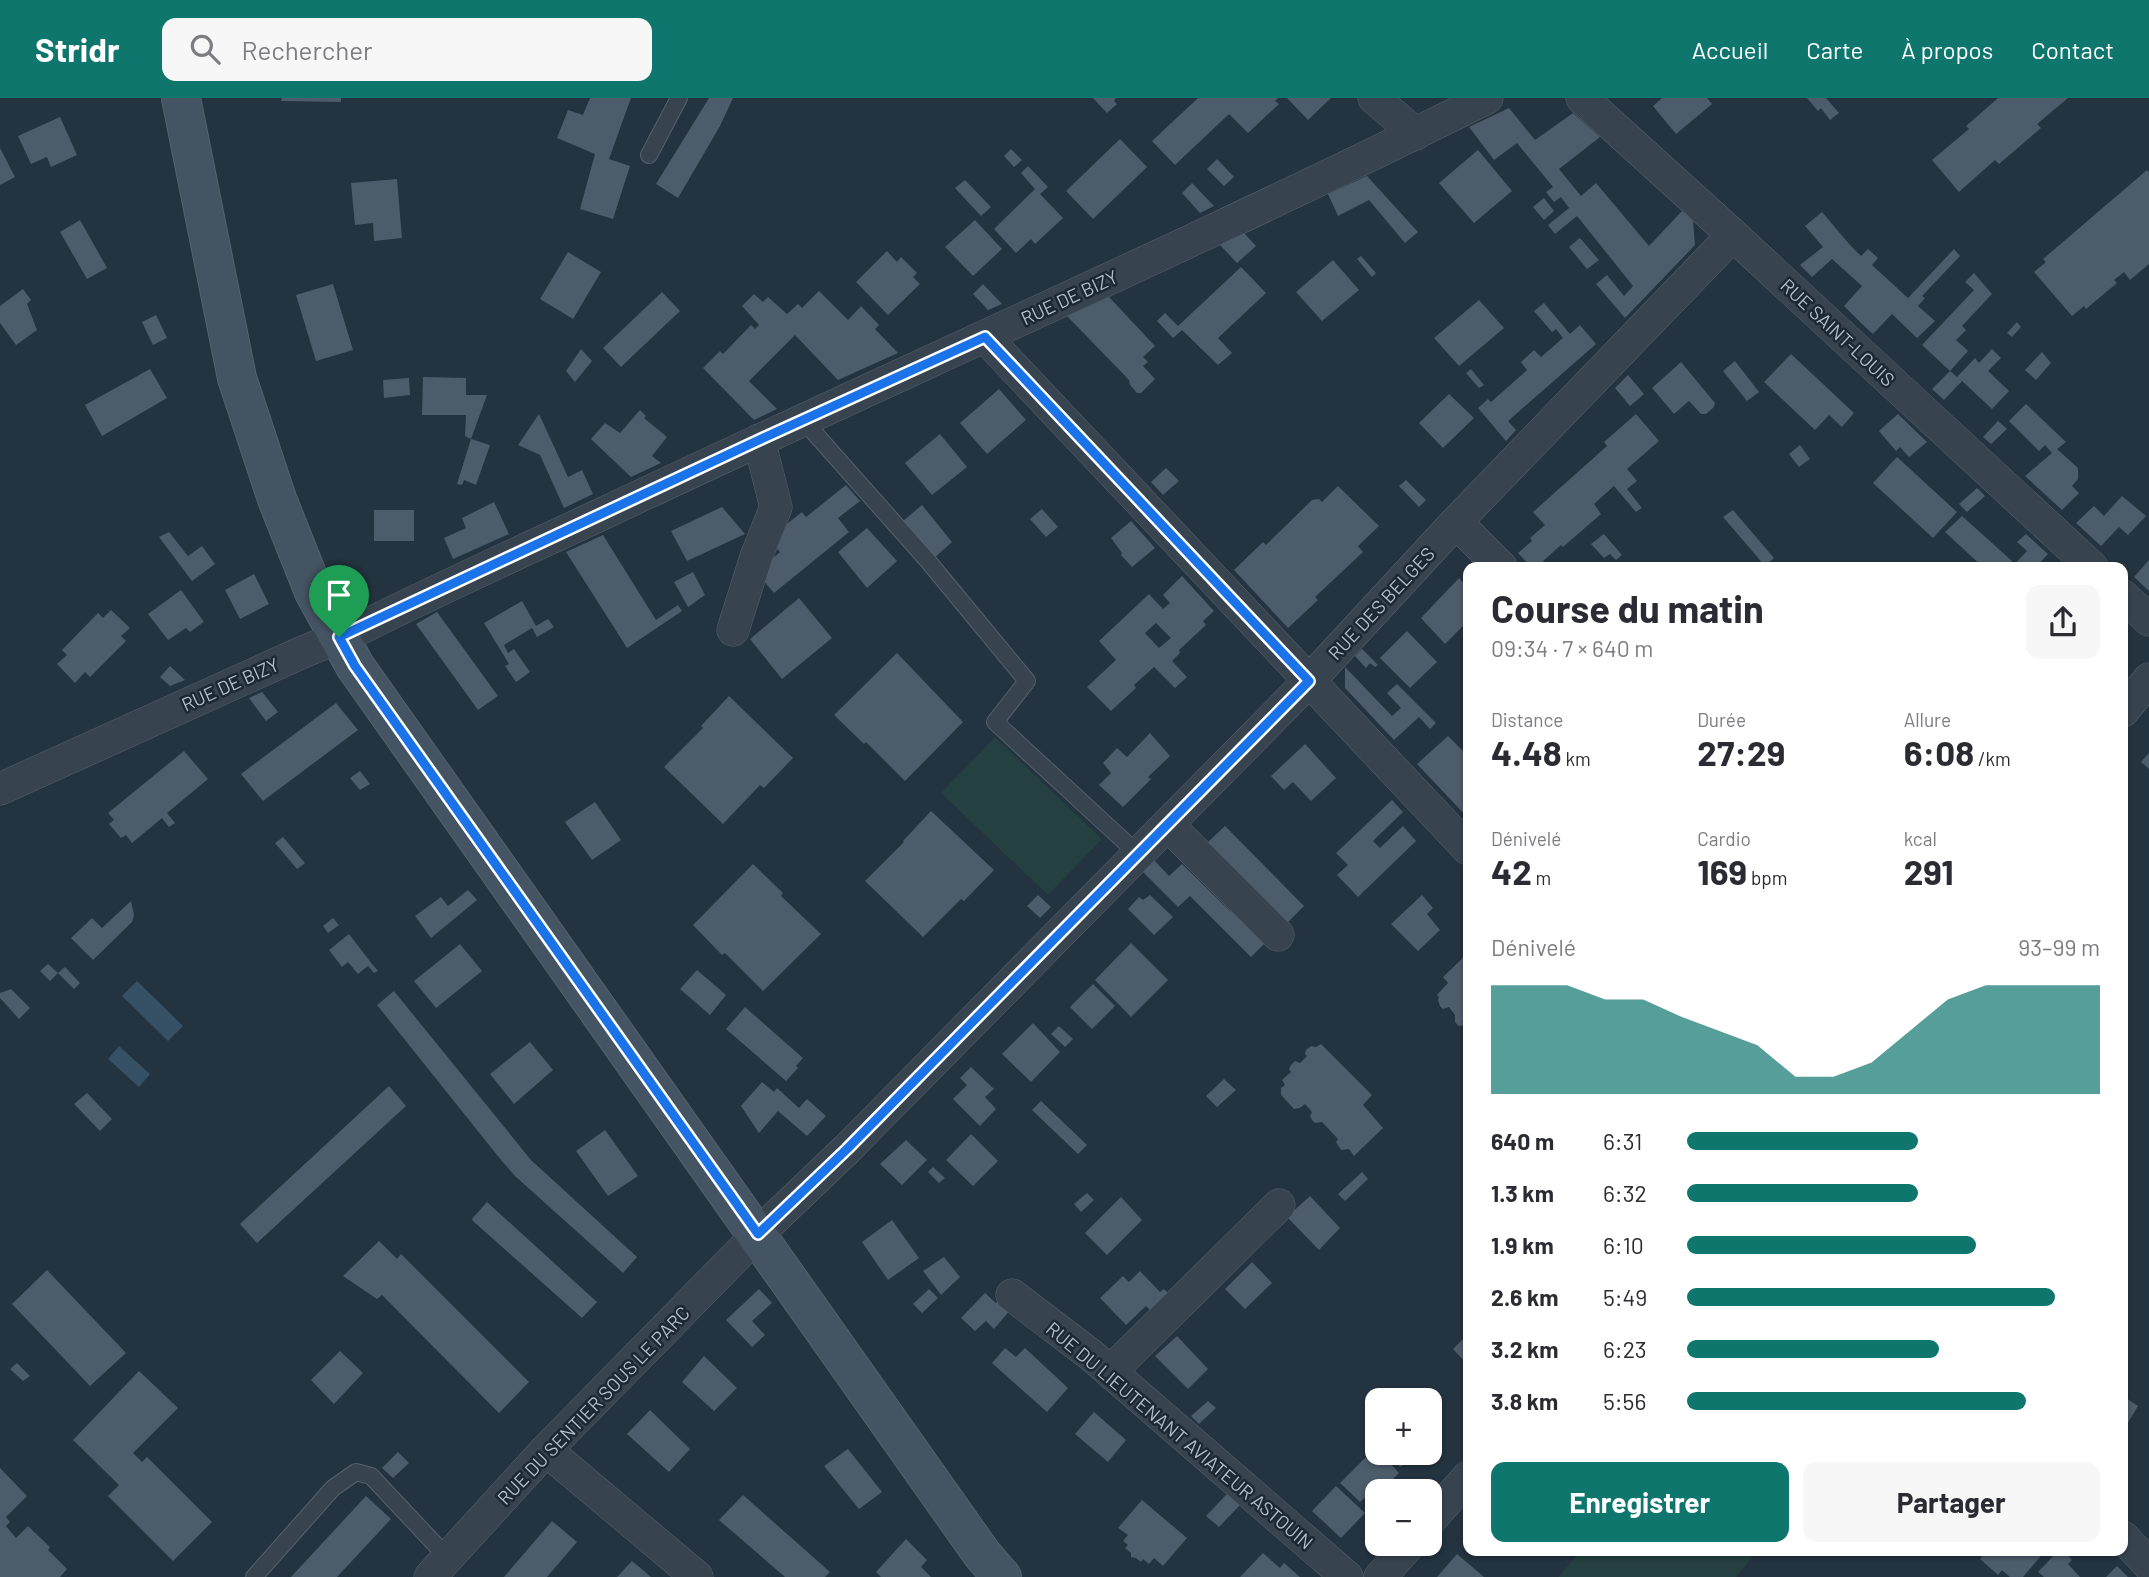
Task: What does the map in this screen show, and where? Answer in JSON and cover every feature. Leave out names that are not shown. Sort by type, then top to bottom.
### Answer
[{"type":"street","points":[[181,98],[237,378],[276,499],[314,592],[355,666],[982,1554],[1002,1577]]},
{"type":"street","points":[[1374,98],[1416,134]]},
{"type":"street","name":"RUE DE BIZY","points":[[0,789],[339,637],[803,419],[985,337],[1487,98]]},
{"type":"street","name":"RUE SAINT-LOUIS","points":[[1582,98],[2087,562]]},
{"type":"street","name":"RUE DES BELGES","points":[[758,1234],[847,1149],[1309,681],[1456,522],[1733,235]]},
{"type":"street","points":[[985,337],[1463,844]]},
{"type":"street","points":[[733,630],[756,557],[776,507],[759,440]]},
{"type":"street","points":[[1456,522],[1496,562]]},
{"type":"street","points":[[2128,601],[2149,620]]},
{"type":"street","points":[[2128,705],[2149,679]]},
{"type":"street","points":[[1168,825],[1278,935]]},
{"type":"street","points":[[1110,1372],[1279,1205]]},
{"type":"street","name":"RUE DU SENTIER SOUS LE PARC","points":[[439,1567],[546,1450],[758,1234]]},
{"type":"street","name":"RUE DU LIEUTENANT AVIATEUR ASTOUIN","points":[[1012,1295],[1110,1372],[1347,1577]]},
{"type":"street","points":[[546,1450],[697,1577]]},
{"type":"street","points":[[1442,1506],[1463,1482]]},
{"type":"street","points":[[2128,1542],[2149,1565]]},
{"type":"street","points":[[1380,1577],[1399,1556]]},
{"type":"lane","points":[[649,155],[679,98]]},
{"type":"lane","points":[[803,419],[928,561],[1027,681],[995,722],[1139,854]]},
{"type":"lane","points":[[254,1577],[332,1488],[356,1472],[371,1476],[439,1567]]},
{"type":"green space","points":[[995,737],[1102,839],[1048,895],[941,793]]},
{"type":"green space","points":[[1577,1556],[1753,1556],[1736,1577],[1558,1577]]},
{"type":"water","points":[[137,981],[183,1026],[168,1041],[122,996]]},
{"type":"water","points":[[119,1046],[150,1074],[139,1087],[108,1059]]},
{"type":"building","points":[[282,98],[341,98],[341,102],[281,101]]},
{"type":"building","points":[[590,98],[631,98],[609,159],[630,166],[613,219],[580,209],[595,154],[557,138],[568,110],[583,115]]},
{"type":"building","points":[[709,98],[733,98],[720,126],[678,198],[656,184]]},
{"type":"building","points":[[1093,98],[1116,98],[1114,101],[1117,104],[1107,113]]},
{"type":"building","points":[[1198,98],[1278,98],[1275,101],[1279,104],[1248,133],[1229,114],[1175,165],[1152,141]]},
{"type":"building","points":[[1287,98],[1331,98],[1308,120]]},
{"type":"building","points":[[1662,98],[1707,98],[1712,104],[1676,134],[1653,106]]},
{"type":"building","points":[[1807,98],[1826,98],[1839,113],[1830,120],[1821,108],[1818,111]]},
{"type":"building","points":[[1998,98],[2068,98],[2037,124],[2041,128],[1999,164],[1995,160],[1959,192],[1932,160],[1969,129],[1966,126]]},
{"type":"building","points":[[1509,108],[1535,140],[1573,113],[1600,137],[1559,169],[1581,196],[1596,183],[1649,246],[1682,211],[1693,221],[1695,245],[1625,318],[1596,284],[1607,275],[1624,296],[1633,286],[1577,216],[1555,234],[1548,225],[1569,208],[1561,197],[1554,202],[1546,192],[1553,187],[1517,143],[1494,160],[1469,127]]},
{"type":"building","points":[[60,117],[77,155],[51,167],[47,157],[31,164],[18,136]]},
{"type":"building","points":[[1120,139],[1147,167],[1093,219],[1066,191]]},
{"type":"building","points":[[0,148],[15,177],[0,185]]},
{"type":"building","points":[[1011,149],[1022,160],[1014,167],[1004,156]]},
{"type":"building","points":[[1478,150],[1512,191],[1474,223],[1439,183]]},
{"type":"building","points":[[1217,159],[1234,177],[1224,186],[1207,169]]},
{"type":"building","points":[[1028,166],[1048,187],[1040,194],[1063,218],[1035,244],[1031,239],[1016,253],[994,229],[1035,189],[1021,173]]},
{"type":"building","points":[[2147,170],[2149,264],[2130,280],[2124,272],[2114,280],[2117,283],[2086,309],[2084,306],[2072,316],[2034,272],[2046,262],[2043,259]]},
{"type":"building","points":[[1367,176],[1418,232],[1405,243],[1369,200],[1338,216],[1328,194]]},
{"type":"building","points":[[397,179],[402,238],[374,241],[373,223],[355,225],[351,183]]},
{"type":"building","points":[[965,180],[991,207],[981,216],[955,188]]},
{"type":"building","points":[[1192,183],[1214,206],[1200,213],[1182,193]]},
{"type":"building","points":[[1544,198],[1554,211],[1544,220],[1533,207]]},
{"type":"building","points":[[1822,212],[1861,256],[1868,249],[1878,258],[1872,265],[1908,298],[1954,249],[1960,256],[1922,296],[1925,298],[1918,306],[1935,321],[1917,338],[1892,314],[1873,334],[1862,324],[1844,306],[1862,286],[1832,259],[1812,277],[1800,265],[1823,247],[1805,226]]},
{"type":"building","points":[[80,220],[107,268],[87,279],[60,232]]},
{"type":"building","points":[[975,220],[1002,249],[973,276],[945,247]]},
{"type":"building","points":[[1244,233],[1256,246],[1237,263],[1220,245]]},
{"type":"building","points":[[1580,238],[1599,260],[1587,269],[1569,247]]},
{"type":"building","points":[[887,251],[897,262],[901,257],[917,273],[913,277],[920,284],[888,315],[856,282]]},
{"type":"building","points":[[568,252],[601,272],[573,319],[540,299]]},
{"type":"building","points":[[1361,256],[1376,273],[1372,277],[1357,259]]},
{"type":"building","points":[[1333,260],[1359,290],[1322,321],[1296,292]]},
{"type":"building","points":[[1241,267],[1266,293],[1218,338],[1232,353],[1218,365],[1182,330],[1173,338],[1157,321],[1165,313],[1178,326]]},
{"type":"building","points":[[1974,273],[1992,294],[1962,326],[1966,330],[1956,340],[1968,351],[1950,371],[1922,345],[1974,290],[1965,282]]},
{"type":"building","points":[[333,284],[353,350],[316,361],[296,295]]},
{"type":"building","points":[[983,284],[1002,304],[988,310],[973,294]]},
{"type":"building","points":[[23,289],[31,300],[27,304],[37,330],[16,345],[0,323],[0,306]]},
{"type":"building","points":[[819,291],[848,320],[861,306],[879,325],[875,329],[898,353],[838,380],[795,335],[749,381],[777,409],[754,420],[703,368],[720,351],[723,354],[751,325],[755,329],[759,325],[742,306],[754,294],[763,302],[768,297],[787,314],[798,304],[802,308]]},
{"type":"building","points":[[662,292],[680,311],[621,367],[603,348]]},
{"type":"building","points":[[1109,297],[1155,346],[1143,357],[1148,362],[1143,366],[1155,379],[1141,393],[1137,393],[1129,380],[1067,316]]},
{"type":"building","points":[[1479,300],[1504,328],[1459,366],[1434,338]]},
{"type":"building","points":[[1544,303],[1570,334],[1580,325],[1596,344],[1508,421],[1516,430],[1506,441],[1478,408],[1488,399],[1491,402],[1527,370],[1521,362],[1534,350],[1541,357],[1563,338],[1556,329],[1552,332],[1534,311]]},
{"type":"building","points":[[156,315],[167,338],[153,345],[142,322]]},
{"type":"building","points":[[2017,322],[2021,327],[2012,337],[2007,333]]},
{"type":"building","points":[[581,349],[592,361],[575,382],[566,371]]},
{"type":"building","points":[[1992,349],[2001,358],[1988,371],[2009,391],[1992,409],[1962,381],[1944,400],[1932,389],[1950,371],[1957,377],[1975,358],[1979,363]]},
{"type":"building","points":[[2042,352],[2051,363],[2036,380],[2025,370]]},
{"type":"building","points":[[1791,354],[1854,413],[1842,427],[1829,415],[1815,430],[1764,382]]},
{"type":"building","points":[[1735,361],[1759,392],[1747,401],[1723,371]]},
{"type":"building","points":[[1681,362],[1715,403],[1706,414],[1701,414],[1689,401],[1674,414],[1652,388]]},
{"type":"building","points":[[150,369],[167,398],[102,436],[85,405]]},
{"type":"building","points":[[1471,369],[1484,385],[1479,388],[1466,373]]},
{"type":"building","points":[[1628,375],[1644,394],[1630,406],[1615,388]]},
{"type":"building","points":[[423,377],[466,378],[466,395],[487,395],[471,439],[465,436],[466,415],[422,415]]},
{"type":"building","points":[[409,378],[410,395],[384,398],[383,380]]},
{"type":"building","points":[[999,389],[1026,420],[987,454],[960,423]]},
{"type":"building","points":[[1449,394],[1474,418],[1443,448],[1419,423]]},
{"type":"building","points":[[2026,404],[2066,442],[2057,449],[2078,468],[2078,479],[2072,486],[2079,493],[2062,510],[2025,476],[2052,453],[2045,445],[2039,451],[2009,421]]},
{"type":"building","points":[[640,410],[646,416],[644,418],[667,437],[652,456],[661,463],[631,477],[591,439],[605,423],[620,433]]},
{"type":"building","points":[[539,414],[568,477],[582,470],[593,494],[564,508],[540,455],[518,445]]},
{"type":"building","points":[[1636,414],[1659,441],[1627,469],[1637,481],[1627,489],[1642,508],[1636,512],[1614,486],[1594,504],[1601,514],[1563,547],[1561,545],[1544,562],[1526,562],[1518,553],[1545,525],[1533,512],[1607,446],[1604,442]]},
{"type":"building","points":[[1898,414],[1927,442],[1909,457],[1900,447],[1896,451],[1879,431]]},
{"type":"building","points":[[1998,421],[2007,429],[1991,444],[1983,437]]},
{"type":"building","points":[[940,434],[967,467],[932,495],[905,463]]},
{"type":"building","points":[[471,439],[490,445],[476,485],[464,480],[462,485],[457,484]]},
{"type":"building","points":[[1800,445],[1810,459],[1799,467],[1789,454]]},
{"type":"building","points":[[1897,457],[1957,512],[1933,538],[1873,483]]},
{"type":"building","points":[[1166,468],[1179,481],[1163,495],[1151,482]]},
{"type":"building","points":[[1406,480],[1426,500],[1419,507],[1399,486]]},
{"type":"building","points":[[846,485],[860,501],[838,518],[849,532],[774,593],[756,572],[780,552],[773,544],[773,535],[802,512],[806,517]]},
{"type":"building","points":[[1338,486],[1379,526],[1358,546],[1363,552],[1315,597],[1318,600],[1288,628],[1234,570],[1263,542],[1266,545],[1312,500],[1319,499],[1322,502]]},
{"type":"building","points":[[1977,488],[1985,496],[1967,512],[1959,504]]},
{"type":"building","points":[[2122,496],[2146,516],[2128,535],[2119,527],[2101,546],[2076,523],[2094,506],[2104,516]]},
{"type":"building","points":[[494,502],[509,534],[453,559],[444,538],[466,528],[462,518]]},
{"type":"building","points":[[922,505],[952,542],[933,559],[903,521]]},
{"type":"building","points":[[722,507],[745,534],[687,561],[671,531]]},
{"type":"building","points":[[1042,509],[1058,527],[1046,537],[1030,519]]},
{"type":"building","points":[[374,510],[414,510],[414,541],[374,541]]},
{"type":"building","points":[[1733,510],[1774,558],[1770,562],[1762,562],[1723,517]]},
{"type":"building","points":[[1962,516],[2012,561],[1978,562],[1945,532]]},
{"type":"building","points":[[1131,521],[1155,548],[1132,567],[1111,538]]},
{"type":"building","points":[[867,528],[897,561],[867,588],[838,552]]},
{"type":"building","points":[[169,532],[188,556],[202,546],[215,564],[192,581],[159,537]]},
{"type":"building","points":[[1604,534],[1622,555],[1616,560],[1610,554],[1604,558],[1591,544]]},
{"type":"building","points":[[2026,534],[2048,554],[2041,562],[2017,562],[2027,551],[2017,542]]},
{"type":"building","points":[[603,535],[656,620],[678,605],[682,611],[627,648],[566,552]]},
{"type":"building","points":[[2149,560],[2149,591],[2134,577]]},
{"type":"building","points":[[693,572],[705,595],[688,607],[674,582]]},
{"type":"building","points":[[254,574],[269,604],[240,619],[225,590]]},
{"type":"building","points":[[1182,576],[1214,611],[1203,621],[1206,625],[1179,650],[1180,653],[1172,661],[1187,677],[1175,688],[1154,667],[1111,711],[1087,687],[1116,660],[1099,641],[1149,594],[1163,609],[1170,603],[1163,595]],"holes":[[[1156,623],[1171,638],[1159,648],[1145,633]]]},
{"type":"building","points":[[1459,578],[1463,582],[1463,626],[1445,644],[1421,618]]},
{"type":"building","points":[[181,590],[204,622],[190,632],[186,628],[168,640],[148,614]]},
{"type":"building","points":[[799,598],[832,638],[782,679],[750,639]]},
{"type":"building","points":[[522,601],[536,626],[548,619],[554,627],[537,637],[532,628],[504,645],[508,653],[514,649],[530,672],[516,682],[505,666],[509,664],[484,623]]},
{"type":"building","points":[[111,610],[130,628],[121,636],[126,641],[90,677],[85,672],[75,683],[57,664],[67,655],[62,650],[98,613],[103,618]]},
{"type":"building","points":[[437,612],[498,696],[478,710],[416,624]]},
{"type":"building","points":[[1407,631],[1437,662],[1410,688],[1380,658]]},
{"type":"building","points":[[1362,649],[1378,665],[1375,667],[1370,663],[1366,668],[1355,656]]},
{"type":"building","points":[[897,653],[963,722],[905,781],[834,715]]},
{"type":"building","points":[[170,666],[185,680],[170,686],[160,677]]},
{"type":"building","points":[[1345,667],[1392,716],[1401,708],[1387,693],[1397,684],[1436,723],[1430,729],[1419,717],[1394,740],[1345,688]]},
{"type":"building","points":[[262,692],[278,712],[266,721],[249,698]]},
{"type":"building","points":[[729,696],[793,758],[764,788],[760,785],[723,824],[664,767],[703,728],[701,726]]},
{"type":"building","points":[[336,703],[358,730],[263,801],[241,774]]},
{"type":"building","points":[[1150,733],[1170,756],[1123,807],[1099,785],[1111,773],[1103,763],[1117,748],[1127,757]]},
{"type":"building","points":[[1448,736],[1463,751],[1463,813],[1417,764]]},
{"type":"building","points":[[1305,744],[1336,778],[1311,801],[1293,782],[1284,790],[1271,776]]},
{"type":"building","points":[[184,751],[208,779],[167,813],[175,823],[169,827],[162,818],[132,843],[126,835],[121,838],[109,824],[114,820],[108,813]]},
{"type":"building","points":[[2149,753],[2149,769],[2141,762]]},
{"type":"building","points":[[360,771],[370,784],[360,790],[350,778]]},
{"type":"building","points":[[1392,800],[1403,812],[1373,841],[1380,848],[1403,826],[1416,841],[1358,897],[1337,875],[1348,865],[1336,853]]},
{"type":"building","points":[[595,802],[621,840],[592,860],[565,822]]},
{"type":"building","points":[[931,811],[994,870],[923,937],[865,881]]},
{"type":"building","points":[[1225,826],[1304,906],[1287,923],[1207,843]]},
{"type":"building","points":[[283,837],[305,863],[297,869],[275,843]]},
{"type":"building","points":[[1154,860],[1169,876],[1182,864],[1231,912],[1235,909],[1249,923],[1246,926],[1264,944],[1251,957],[1190,896],[1178,907],[1143,872]]},
{"type":"building","points":[[753,864],[783,893],[781,896],[821,934],[763,991],[693,925]]},
{"type":"building","points":[[468,890],[477,900],[431,938],[415,916],[441,897],[448,906]]},
{"type":"building","points":[[1038,895],[1051,907],[1040,918],[1027,906]]},
{"type":"building","points":[[1150,895],[1173,917],[1154,935],[1128,909],[1139,897],[1143,900]]},
{"type":"building","points":[[1422,895],[1433,908],[1427,914],[1440,930],[1418,951],[1391,924]]},
{"type":"building","points":[[131,901],[134,915],[132,922],[93,960],[71,938],[92,918],[102,928]]},
{"type":"building","points":[[333,918],[339,925],[328,933],[323,926]]},
{"type":"building","points":[[349,934],[378,971],[374,973],[368,966],[358,974],[348,962],[342,967],[329,950]]},
{"type":"building","points":[[1131,943],[1168,980],[1131,1017],[1095,980]]},
{"type":"building","points":[[460,944],[482,971],[436,1008],[414,981]]},
{"type":"building","points":[[1463,958],[1463,1025],[1459,1026],[1455,1022],[1455,1015],[1449,1007],[1443,1009],[1440,1006],[1437,995],[1448,983],[1443,977]]},
{"type":"building","points":[[48,964],[58,973],[50,981],[40,971]]},
{"type":"building","points":[[65,967],[80,983],[74,989],[58,973]]},
{"type":"building","points":[[697,970],[726,995],[710,1015],[680,989]]},
{"type":"building","points":[[1093,984],[1115,1006],[1092,1029],[1070,1007]]},
{"type":"building","points":[[11,989],[30,1008],[19,1019],[0,998],[0,993]]},
{"type":"building","points":[[394,991],[531,1160],[637,1257],[623,1273],[515,1176],[501,1160],[377,1005]]},
{"type":"building","points":[[745,1007],[803,1058],[786,1081],[726,1029]]},
{"type":"building","points":[[1033,1023],[1060,1052],[1031,1082],[1002,1054]]},
{"type":"building","points":[[1059,1026],[1073,1039],[1065,1047],[1051,1034]]},
{"type":"building","points":[[530,1042],[553,1070],[514,1104],[490,1074]]},
{"type":"building","points":[[1321,1044],[1372,1095],[1363,1105],[1383,1128],[1354,1156],[1349,1149],[1341,1150],[1336,1142],[1338,1139],[1322,1122],[1315,1123],[1312,1120],[1312,1112],[1305,1104],[1294,1109],[1281,1095],[1281,1088],[1285,1085],[1282,1080],[1291,1072],[1291,1065],[1295,1061],[1300,1063],[1311,1046]]},
{"type":"building","points":[[971,1067],[994,1089],[985,1097],[996,1109],[980,1126],[953,1099],[967,1085],[960,1078]]},
{"type":"building","points":[[1224,1079],[1236,1090],[1217,1107],[1206,1096]]},
{"type":"building","points":[[762,1082],[774,1092],[777,1088],[799,1108],[807,1099],[826,1116],[807,1136],[778,1111],[759,1133],[741,1106]]},
{"type":"building","points":[[389,1086],[406,1106],[257,1243],[240,1224]]},
{"type":"building","points":[[87,1093],[112,1119],[100,1131],[74,1104]]},
{"type":"building","points":[[1041,1101],[1087,1145],[1078,1154],[1032,1110]]},
{"type":"building","points":[[605,1130],[638,1176],[608,1196],[576,1151]]},
{"type":"building","points":[[971,1134],[998,1161],[973,1186],[946,1160]]},
{"type":"building","points":[[906,1140],[927,1160],[902,1185],[880,1164]]},
{"type":"building","points":[[933,1167],[945,1178],[939,1183],[928,1172]]},
{"type":"building","points":[[1362,1172],[1368,1179],[1345,1201],[1338,1194]]},
{"type":"building","points":[[1087,1193],[1094,1200],[1081,1212],[1074,1204]]},
{"type":"building","points":[[1310,1196],[1340,1228],[1319,1250],[1287,1217]]},
{"type":"building","points":[[1121,1197],[1142,1220],[1107,1255],[1085,1233]]},
{"type":"building","points":[[487,1202],[597,1302],[582,1318],[473,1221]]},
{"type":"building","points":[[892,1220],[919,1258],[888,1280],[862,1242]]},
{"type":"building","points":[[379,1241],[397,1259],[401,1254],[529,1382],[499,1413],[382,1295],[377,1299],[343,1276]]},
{"type":"building","points":[[944,1257],[960,1277],[941,1295],[923,1271]]},
{"type":"building","points":[[1252,1262],[1272,1283],[1245,1309],[1225,1289]]},
{"type":"building","points":[[47,1270],[126,1353],[90,1386],[12,1304]]},
{"type":"building","points":[[1140,1271],[1160,1292],[1164,1289],[1172,1297],[1154,1314],[1146,1306],[1126,1325],[1100,1298],[1123,1276],[1129,1282]]},
{"type":"building","points":[[759,1289],[772,1303],[752,1321],[765,1335],[752,1347],[726,1320]]},
{"type":"building","points":[[929,1289],[938,1298],[922,1313],[913,1304]]},
{"type":"building","points":[[985,1293],[996,1303],[1001,1297],[1013,1307],[994,1329],[986,1321],[975,1331],[961,1318]]},
{"type":"building","points":[[1177,1336],[1208,1369],[1188,1389],[1155,1356]]},
{"type":"building","points":[[1463,1339],[1463,1360],[1453,1349]]},
{"type":"building","points":[[1005,1348],[1016,1357],[1025,1348],[1068,1388],[1047,1412],[992,1363]]},
{"type":"building","points":[[340,1351],[363,1373],[334,1404],[311,1380]]},
{"type":"building","points":[[704,1356],[737,1388],[714,1411],[682,1382]]},
{"type":"building","points":[[17,1363],[30,1376],[23,1381],[10,1369]]},
{"type":"building","points":[[139,1371],[178,1408],[133,1453],[142,1462],[147,1457],[212,1522],[173,1561],[108,1496],[119,1485],[73,1440]]},
{"type":"building","points":[[2128,1399],[2138,1406],[2128,1423]]},
{"type":"building","points":[[1208,1401],[1216,1408],[1199,1424],[1191,1416]]},
{"type":"building","points":[[650,1410],[690,1449],[669,1472],[627,1434]]},
{"type":"building","points":[[1094,1412],[1126,1440],[1108,1462],[1075,1434]]},
{"type":"building","points":[[848,1449],[882,1492],[859,1509],[824,1466]]},
{"type":"building","points":[[398,1452],[409,1463],[393,1478],[382,1468]]},
{"type":"building","points":[[1365,1458],[1365,1465],[1392,1465],[1399,1473],[1393,1479],[1365,1479],[1365,1497],[1360,1502],[1340,1483]]},
{"type":"building","points":[[0,1468],[27,1496],[6,1517],[10,1522],[6,1526],[16,1538],[28,1526],[50,1547],[48,1550],[67,1569],[60,1577],[0,1577]]},
{"type":"building","points":[[1336,1486],[1365,1513],[1341,1538],[1312,1511]]},
{"type":"building","points":[[1227,1494],[1240,1505],[1219,1527],[1206,1516]]},
{"type":"building","points":[[743,1495],[830,1572],[825,1577],[785,1577],[719,1520]]},
{"type":"building","points":[[366,1496],[391,1519],[337,1577],[291,1577]]},
{"type":"building","points":[[1142,1500],[1187,1538],[1163,1566],[1154,1558],[1149,1564],[1143,1559],[1141,1562],[1131,1557],[1131,1553],[1125,1548],[1128,1545],[1123,1541],[1128,1535],[1118,1528]]},
{"type":"building","points":[[552,1521],[577,1542],[547,1577],[504,1577]]},
{"type":"building","points":[[906,1539],[927,1560],[921,1567],[931,1577],[881,1577],[876,1572]]},
{"type":"building","points":[[1263,1553],[1280,1568],[1284,1563],[1300,1577],[1240,1577]]},
{"type":"building","points":[[1457,1554],[1484,1577],[1437,1577]]},
{"type":"building","points":[[1983,1556],[2041,1556],[2023,1577],[2010,1577],[2002,1570],[1998,1575],[1980,1559]]},
{"type":"building","points":[[2053,1556],[2068,1556],[2072,1560],[2068,1564],[2080,1577],[2044,1577],[2038,1572]]},
{"type":"building","points":[[632,1561],[651,1577],[617,1577]]},
{"type":"building","points":[[2117,1566],[2128,1577],[2106,1577]]},
{"type":"route","points":[[985,337],[1309,681],[847,1149],[758,1234],[355,666],[339,637],[985,337]]}]
